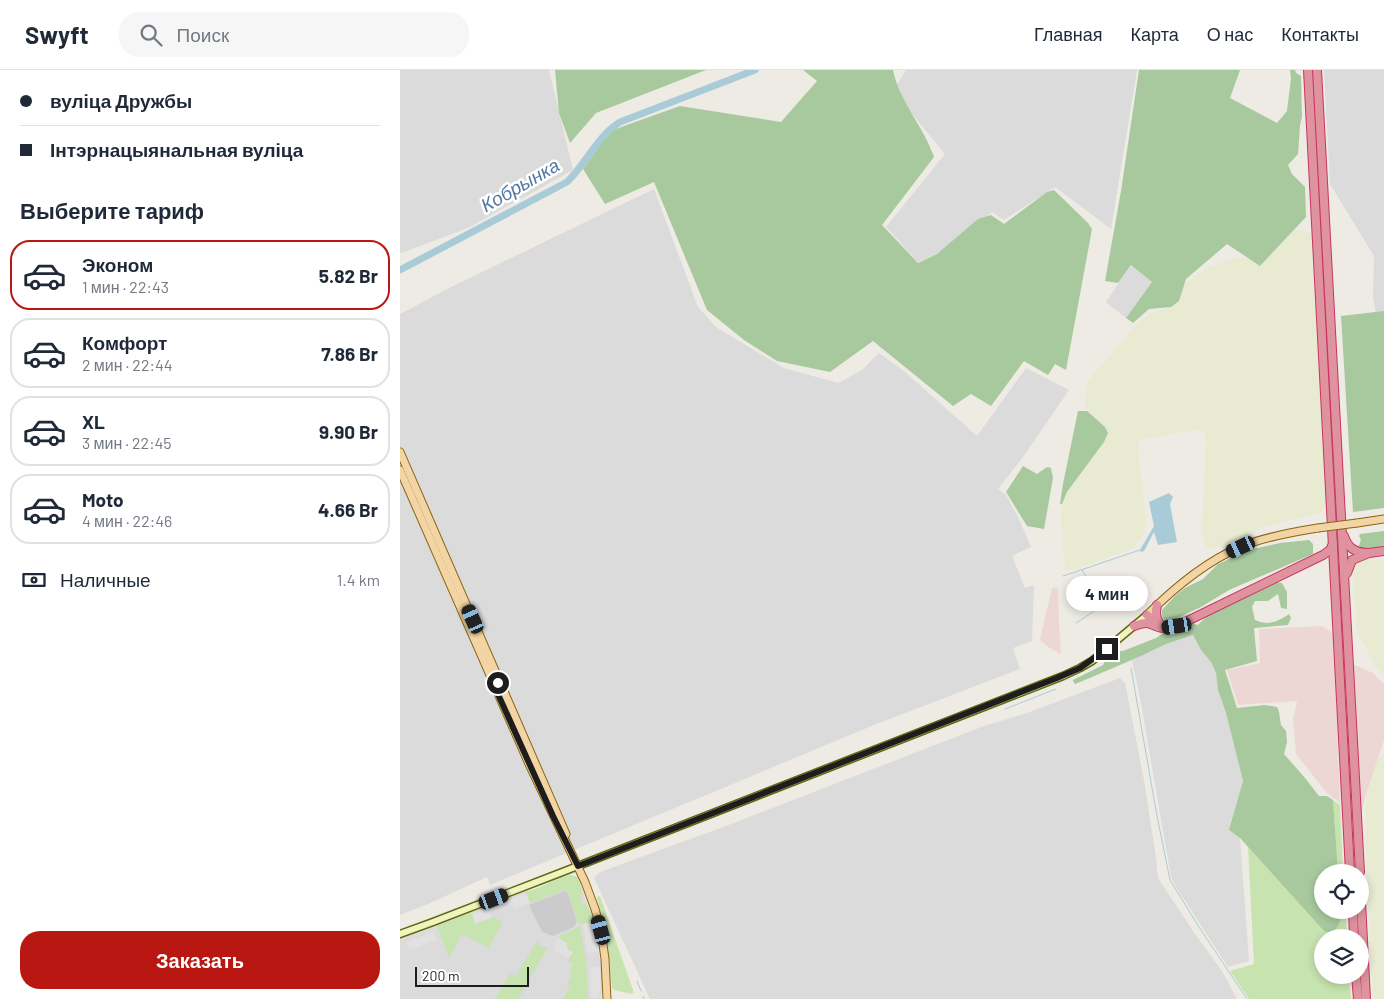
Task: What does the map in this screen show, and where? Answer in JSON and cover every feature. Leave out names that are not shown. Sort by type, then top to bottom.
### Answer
[{"type":"highway","points":[[1308,70],[1350,864]]},
{"type":"highway","points":[[1317,70],[1360,864]]},
{"type":"highway","points":[[1342,530],[1350,548],[1368,553],[1384,551]]},
{"type":"highway","points":[[1134,626],[1144,622],[1165,628],[1177,626],[1327,553],[1332,548],[1333,542]]},
{"type":"highway","points":[[1345,580],[1352,560],[1368,553]]},
{"type":"highway","points":[[1312,561],[1321,560],[1329,562],[1334,570]]},
{"type":"highway","points":[[1158,604],[1155,612],[1159,624],[1165,628]]},
{"type":"highway","points":[[1147,615],[1165,628]]},
{"type":"highway","points":[[1362,919],[1366,999]]},
{"type":"highway","points":[[1357,984],[1358,999]]},
{"type":"main road","points":[[400,452],[402,468],[438,547],[475,641],[515,714],[570,844],[595,909],[606,960],[607,999]]},
{"type":"main road","points":[[400,934],[578,866],[1080,668],[1107,649],[1202,568],[1241,547],[1270,537],[1384,519]]},
{"type":"main road","points":[[438,547],[457,584],[554,820],[578,866]]},
{"type":"shaded area","points":[[400,70],[549,70],[573,170],[468,228],[400,253]]},
{"type":"shaded area","points":[[906,70],[1137,70],[1111,229],[1055,187],[1004,220],[992,212],[937,254],[918,262],[886,227],[945,154],[893,91]]},
{"type":"shaded area","points":[[1324,70],[1384,70],[1384,368],[1373,296],[1374,256],[1330,184]]},
{"type":"shaded area","points":[[654,189],[698,307],[717,328],[784,368],[838,383],[862,370],[879,353],[904,371],[977,436],[1026,368],[1069,390],[1023,457],[998,489],[1006,495],[1031,547],[1012,556],[1025,588],[1034,585],[1032,641],[1013,648],[1020,669],[879,723],[490,885],[487,877],[400,915],[400,314],[451,287]]},
{"type":"shaded area","points":[[1131,265],[1152,282],[1126,318],[1106,302]]},
{"type":"shaded area","points":[[1058,587],[1061,654],[1040,640],[1052,588]]},
{"type":"shaded area","points":[[1322,626],[1334,634],[1340,803],[1327,793],[1296,754],[1293,719],[1297,701],[1238,705],[1227,670],[1260,663],[1259,629]]},
{"type":"shaded area","points":[[1193,635],[1216,673],[1218,690],[1226,713],[1243,781],[1230,829],[1240,838],[1249,961],[1228,967],[1171,877],[1132,660],[1166,644]]},
{"type":"shaded area","points":[[1352,664],[1373,673],[1384,684],[1384,740],[1361,814]]},
{"type":"shaded area","points":[[1120,678],[1125,683],[1144,780],[1158,878],[1222,971],[1237,999],[650,999],[594,878],[600,872],[726,826],[984,726],[1027,713]]},
{"type":"shaded area","points":[[570,875],[578,877],[594,922],[603,979],[601,999],[400,999],[400,939],[525,891],[532,891],[554,880]]},
{"type":"shaded area","points":[[567,891],[577,921],[574,927],[553,936],[542,932],[529,905]]},
{"type":"shaded area","points":[[526,893],[530,903],[514,909],[513,906],[507,904],[506,901]]},
{"type":"shaded area","points":[[490,907],[492,911],[490,918],[475,924],[472,914]]},
{"type":"shaded area","points":[[592,922],[598,952],[587,953],[583,924]]},
{"type":"shaded area","points":[[434,932],[437,940],[409,950],[406,942]]},
{"type":"shaded area","points":[[558,938],[567,943],[567,949],[573,952],[572,955],[568,957],[554,950]]},
{"type":"shaded area","points":[[590,967],[600,967],[601,990],[599,991],[599,998],[591,998]]},
{"type":"green space","points":[[555,70],[706,70],[596,113],[570,143],[559,113]]},
{"type":"green space","points":[[803,70],[893,70],[906,103],[930,146],[934,157],[882,225],[918,263],[937,254],[978,219],[991,215],[1004,224],[1047,192],[1054,190],[1088,223],[1092,229],[1066,370],[1055,364],[1048,375],[1024,361],[991,406],[971,394],[953,406],[873,341],[830,372],[777,361],[744,340],[707,310],[654,182],[605,204],[583,169],[610,131],[680,106],[781,122],[817,81]]},
{"type":"green space","points":[[1139,70],[1240,70],[1230,98],[1277,123],[1287,111],[1291,78],[1290,70],[1295,70],[1301,76],[1302,117],[1298,154],[1288,165],[1292,174],[1305,187],[1306,217],[1260,266],[1227,244],[1186,279],[1179,301],[1171,307],[1149,309],[1133,323],[1126,318],[1152,282],[1131,265],[1118,283],[1105,281]]},
{"type":"green space","points":[[1293,230],[1301,230],[1311,235],[1325,508],[1322,512],[1266,526],[1214,549],[1210,549],[1206,547],[1204,542],[1202,529],[1206,439],[1204,433],[1200,429],[1142,440],[1139,442],[1138,448],[1146,522],[1142,537],[1131,549],[1077,569],[1067,570],[1065,568],[1061,522],[1062,504],[1067,493],[1104,442],[1108,433],[1105,427],[1087,411],[1085,403],[1087,382],[1138,323],[1151,313],[1171,307],[1179,301],[1184,285],[1198,274],[1210,266],[1236,258],[1247,258],[1260,266]]},
{"type":"green space","points":[[1384,311],[1384,508],[1353,512],[1341,316]]},
{"type":"green space","points":[[1078,411],[1087,411],[1105,427],[1108,433],[1104,442],[1067,492],[1062,504],[1060,504],[1063,484]]},
{"type":"green space","points":[[1023,466],[1037,474],[1047,467],[1051,468],[1053,478],[1044,529],[1027,526],[1006,492]]},
{"type":"green space","points":[[1384,531],[1384,546],[1369,549],[1360,547],[1360,534]]},
{"type":"green space","points":[[1309,540],[1313,544],[1313,554],[1229,590],[1201,607],[1169,622],[1165,621],[1162,616],[1162,610],[1175,596],[1185,588],[1203,579],[1218,564],[1249,550],[1280,543]]},
{"type":"green space","points":[[1373,558],[1384,561],[1384,676],[1377,668],[1357,632],[1352,569],[1360,561]]},
{"type":"green space","points":[[1275,582],[1282,583],[1287,592],[1287,609],[1281,608],[1278,594],[1268,601],[1255,601],[1252,607],[1255,620],[1265,623],[1281,619],[1289,614],[1291,618],[1288,625],[1254,628],[1257,661],[1225,670],[1237,708],[1265,705],[1277,707],[1281,725],[1286,731],[1287,742],[1284,754],[1319,796],[1327,796],[1333,800],[1337,864],[1314,864],[1314,919],[1341,919],[1335,929],[1322,929],[1240,838],[1229,830],[1243,781],[1226,713],[1218,690],[1216,673],[1193,635],[1166,644],[1075,684],[1073,681],[1103,665],[1107,657],[1114,651],[1123,651],[1156,638],[1165,632],[1191,623],[1198,625],[1210,613]]},
{"type":"green space","points":[[1384,754],[1384,918],[1382,920],[1384,922],[1384,999],[1373,999],[1369,918],[1369,864],[1366,864],[1366,857],[1366,795],[1378,759]]},
{"type":"green space","points":[[1333,800],[1340,805],[1343,864],[1337,864]]},
{"type":"green space","points":[[1248,847],[1322,929],[1314,929],[1314,984],[1350,984],[1351,999],[1249,999],[1230,971],[1254,964]]},
{"type":"green space","points":[[570,875],[578,877],[583,893],[580,897],[582,904],[587,905],[594,922],[579,924],[567,889],[530,903],[525,891]]},
{"type":"green space","points":[[600,896],[633,990],[631,994],[612,988],[608,946],[597,897]]},
{"type":"green space","points":[[471,912],[476,924],[494,917],[503,922],[488,948],[462,934],[449,958],[437,926]]},
{"type":"green space","points":[[1341,919],[1346,919],[1347,929],[1335,929]]},
{"type":"green space","points":[[580,926],[586,960],[588,999],[563,999],[570,987],[567,985],[572,974],[569,972],[573,964],[568,961],[573,952],[567,949],[567,943],[558,938]]},
{"type":"green space","points":[[537,941],[540,947],[548,947],[518,999],[495,999],[510,973],[516,976]]},
{"type":"water","points":[[1169,493],[1173,497],[1170,504],[1177,542],[1158,545],[1154,532],[1144,551],[1141,552],[1140,550],[1154,526],[1149,502]]},
{"type":"waterway","name":"Кобрынка","points":[[400,270],[567,182],[598,142],[620,122],[755,70]]},
{"type":"waterway","points":[[1063,576],[1140,550]]},
{"type":"waterway","points":[[1076,623],[1096,610],[1099,597],[1082,570]]},
{"type":"waterway","points":[[1131,668],[1170,880],[1247,999]]},
{"type":"waterway","points":[[1005,709],[1056,689]]},
{"type":"waterway","points":[[637,981],[641,991]]},
{"type":"route","points":[[498,683],[492,681],[566,845],[578,866],[1057,678],[1080,668],[1107,649]]}]
